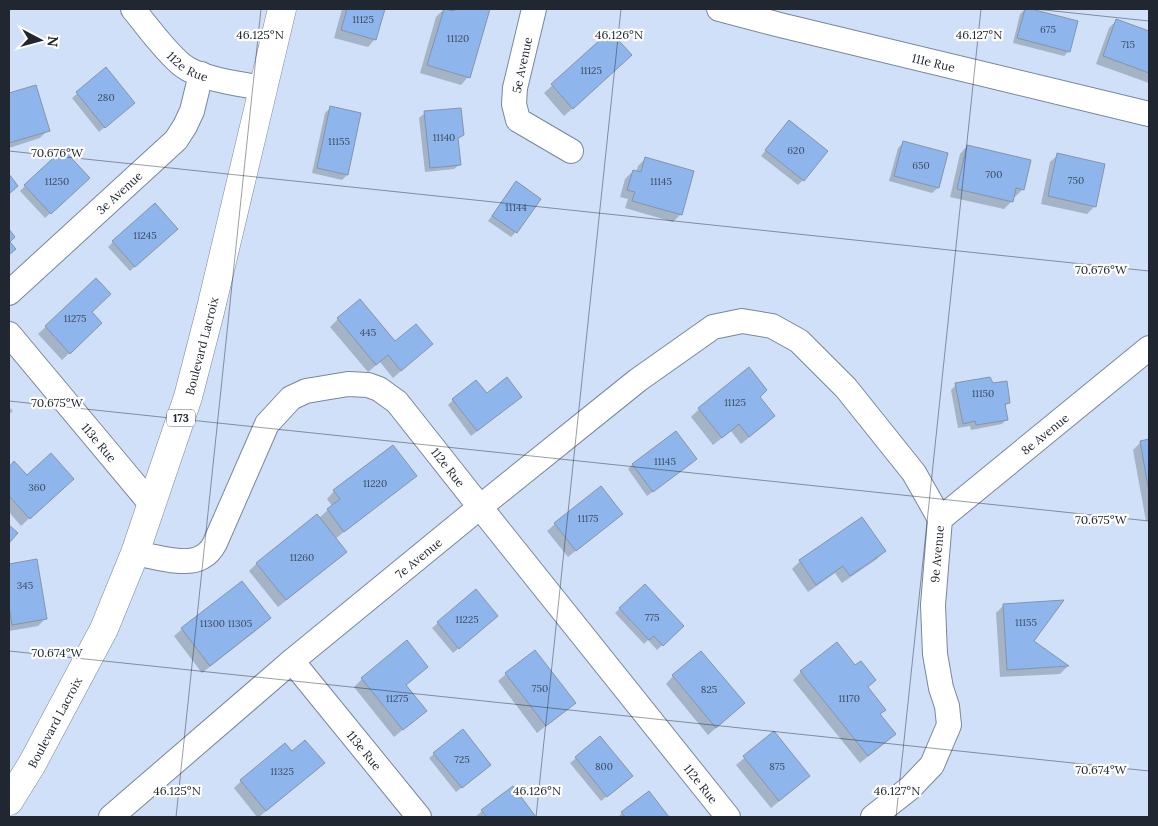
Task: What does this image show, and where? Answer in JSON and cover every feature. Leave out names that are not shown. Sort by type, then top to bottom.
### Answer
[{"type":"main road","name":"Boulevard Lacroix","points":[[9,801],[41,748],[104,629],[135,553],[188,397],[282,9]]},
{"type":"street","name":"112e Rue","points":[[133,9],[169,53],[183,66],[216,79],[263,88]]},
{"type":"street","name":"5e Avenue","points":[[534,9],[515,88],[514,104],[518,120],[571,151]]},
{"type":"street","name":"111e Rue","points":[[719,9],[782,17],[1149,114]]},
{"type":"street","name":"3e Avenue","points":[[9,293],[176,140],[192,112],[201,74]]},
{"type":"street","name":"7e Avenue","points":[[111,817],[292,661],[638,380],[713,327],[742,322]]},
{"type":"street","name":"9e Avenue","points":[[742,322],[772,326],[798,341],[846,388],[914,473],[940,519],[933,606],[935,654],[948,725],[932,765],[910,788],[874,817]]},
{"type":"street","name":"113e Rue","points":[[9,334],[151,504]]},
{"type":"street","name":"8e Avenue","points":[[940,519],[1149,348]]},
{"type":"street","name":"112e Rue","points":[[135,553],[188,561],[200,558],[210,551],[267,424],[291,398],[306,391],[348,384],[368,385],[379,389],[397,402],[728,817]]},
{"type":"street","name":"113e Rue","points":[[292,661],[419,817]]},
{"type":"building","points":[[347,9],[385,9],[376,40],[341,30]]},
{"type":"building","points":[[444,9],[454,11],[455,9],[490,9],[470,78],[427,65]]},
{"type":"building","points":[[1025,9],[1078,21],[1070,52],[1017,38]]},
{"type":"building","points":[[1116,19],[1149,31],[1149,73],[1103,56]]},
{"type":"building","points":[[610,31],[632,55],[573,109],[551,84]]},
{"type":"building","points":[[106,67],[135,103],[105,128],[76,92]]},
{"type":"building","points":[[36,85],[50,131],[9,143],[9,93]]},
{"type":"building","points":[[330,106],[361,113],[348,175],[317,168]]},
{"type":"building","points":[[461,108],[464,135],[458,138],[461,165],[430,168],[424,111]]},
{"type":"building","points":[[789,120],[828,151],[804,181],[765,150]]},
{"type":"building","points":[[903,141],[948,153],[939,188],[894,176]]},
{"type":"building","points":[[967,145],[1031,160],[1024,190],[1016,188],[1013,202],[957,189]]},
{"type":"building","points":[[63,149],[90,178],[51,214],[24,185]]},
{"type":"building","points":[[1057,153],[1105,164],[1096,207],[1048,196]]},
{"type":"building","points":[[645,157],[694,171],[682,215],[632,201],[635,192],[627,190],[633,170],[641,172]]},
{"type":"building","points":[[9,174],[18,186],[9,194]]},
{"type":"building","points":[[516,181],[541,199],[517,233],[492,216]]},
{"type":"building","points":[[155,203],[178,229],[135,267],[112,241]]},
{"type":"building","points":[[9,229],[15,237],[10,242],[16,249],[9,255]]},
{"type":"building","points":[[96,278],[111,294],[92,312],[102,323],[70,354],[45,326]]},
{"type":"building","points":[[360,299],[395,341],[416,324],[433,344],[401,371],[388,355],[376,365],[337,318]]},
{"type":"building","points":[[749,367],[767,390],[760,397],[775,416],[749,437],[739,424],[722,438],[698,408]]},
{"type":"building","points":[[507,377],[522,397],[477,431],[452,399],[476,380],[487,393]]},
{"type":"building","points":[[990,377],[993,383],[1007,381],[1010,403],[1005,404],[1008,420],[976,425],[975,421],[963,424],[955,383]]},
{"type":"building","points":[[676,431],[697,459],[653,492],[632,464]]},
{"type":"building","points":[[1149,439],[1149,492],[1140,441]]},
{"type":"building","points":[[393,445],[417,476],[344,532],[327,509],[340,499],[333,490]]},
{"type":"building","points":[[51,453],[74,479],[30,519],[9,496],[9,467],[14,461],[27,475]]},
{"type":"building","points":[[601,486],[623,514],[576,551],[554,523]]},
{"type":"building","points":[[317,514],[347,552],[286,600],[256,563]]},
{"type":"building","points":[[862,517],[886,551],[850,576],[843,566],[816,585],[799,560]]},
{"type":"building","points":[[9,525],[18,533],[9,543]]},
{"type":"building","points":[[37,559],[47,619],[12,625],[9,606],[9,564]]},
{"type":"building","points":[[242,581],[271,618],[210,666],[181,628]]},
{"type":"building","points":[[645,584],[684,626],[663,646],[654,636],[649,640],[619,608]]},
{"type":"building","points":[[476,589],[498,616],[459,649],[437,622]]},
{"type":"building","points":[[1064,600],[1034,641],[1069,666],[1007,670],[1003,604]]},
{"type":"building","points":[[407,640],[428,667],[406,685],[427,711],[403,730],[361,678]]},
{"type":"building","points":[[837,642],[855,665],[861,661],[876,680],[868,687],[886,710],[880,714],[896,734],[868,756],[800,671]]},
{"type":"building","points":[[535,650],[576,703],[546,726],[505,673]]},
{"type":"building","points":[[701,651],[745,703],[716,728],[672,675]]},
{"type":"building","points":[[463,729],[491,765],[462,788],[433,753]]},
{"type":"building","points":[[774,731],[810,776],[779,801],[743,756]]},
{"type":"building","points":[[600,736],[633,776],[607,797],[575,757]]},
{"type":"building","points":[[305,740],[325,763],[266,811],[240,780],[285,743],[292,751]]},
{"type":"building","points":[[513,786],[536,817],[487,817],[481,810]]},
{"type":"building","points":[[649,791],[669,817],[625,817],[621,812]]}]
